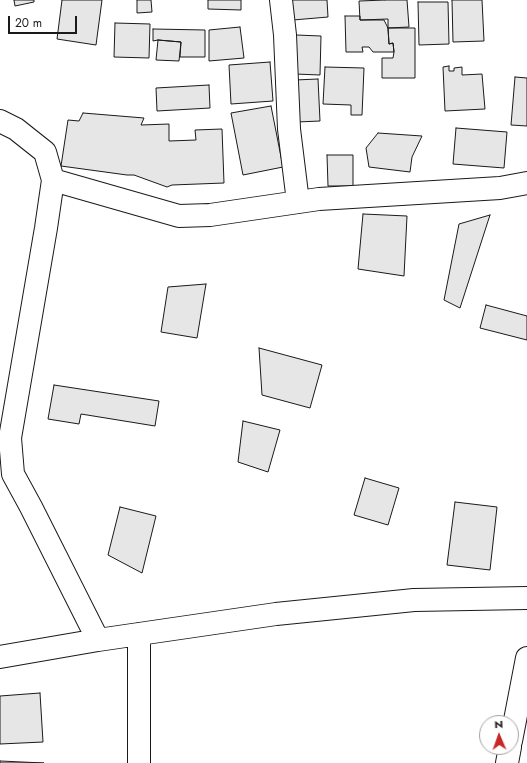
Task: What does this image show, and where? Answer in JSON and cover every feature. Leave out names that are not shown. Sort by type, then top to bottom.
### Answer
[{"type":"street","points":[[281,0],[285,35],[289,128],[298,202]]},
{"type":"street","points":[[0,121],[16,129],[45,152],[52,180],[46,228],[10,438],[13,474],[98,640]]},
{"type":"street","points":[[52,180],[179,216],[210,215],[319,199],[500,188],[527,183]]},
{"type":"street","points":[[0,657],[98,640],[276,614],[414,600],[527,598]]},
{"type":"street","points":[[139,634],[139,763]]},
{"type":"street","points":[[516,715],[527,658]]},
{"type":"building","points":[[14,0],[34,0],[34,2],[15,6]]},
{"type":"building","points":[[62,0],[102,0],[96,45],[57,39]]},
{"type":"building","points":[[137,0],[151,0],[152,12],[137,13]]},
{"type":"building","points":[[208,0],[241,0],[241,10],[208,9]]},
{"type":"building","points":[[292,0],[327,0],[328,17],[293,20]]},
{"type":"building","points":[[407,0],[409,27],[388,28],[388,19],[360,20],[359,1]]},
{"type":"building","points":[[452,0],[482,0],[484,41],[453,42]]},
{"type":"building","points":[[418,2],[448,2],[449,44],[419,45]]},
{"type":"building","points":[[345,16],[360,16],[360,20],[384,20],[388,28],[389,44],[393,43],[394,52],[373,52],[369,47],[362,47],[363,52],[346,52]]},
{"type":"building","points":[[115,23],[150,24],[149,58],[114,57]]},
{"type":"building","points":[[240,27],[244,58],[209,61],[209,30]]},
{"type":"building","points":[[388,28],[415,28],[415,78],[382,78],[382,58],[393,58],[394,52],[393,43],[389,44]]},
{"type":"building","points":[[153,29],[205,30],[205,57],[180,57],[181,42],[153,41]]},
{"type":"building","points":[[296,35],[321,36],[320,75],[295,74]]},
{"type":"building","points":[[158,40],[181,42],[179,61],[156,60]]},
{"type":"building","points":[[270,62],[273,101],[231,104],[229,65]]},
{"type":"building","points":[[449,66],[449,71],[454,71],[454,68],[462,67],[462,75],[482,74],[485,109],[445,111],[443,67]]},
{"type":"building","points":[[325,67],[364,68],[362,115],[351,115],[351,105],[323,104]]},
{"type":"building","points":[[515,77],[527,78],[527,126],[511,125]]},
{"type":"building","points":[[318,79],[320,121],[297,122],[295,80]]},
{"type":"building","points":[[209,85],[210,108],[157,111],[156,88]]},
{"type":"building","points":[[271,106],[283,167],[243,175],[231,113]]},
{"type":"building","points":[[83,113],[144,118],[141,125],[169,124],[169,141],[196,140],[195,130],[222,129],[224,183],[172,185],[167,187],[134,175],[61,166],[68,120],[79,121]]},
{"type":"building","points":[[456,128],[507,132],[504,168],[453,164]]},
{"type":"building","points":[[378,133],[422,136],[412,157],[410,172],[369,167],[366,148]]},
{"type":"building","points":[[327,155],[353,155],[353,186],[328,186]]},
{"type":"building","points":[[363,214],[407,216],[404,276],[358,269]]},
{"type":"building","points":[[490,215],[460,308],[444,300],[459,224]]},
{"type":"building","points":[[206,284],[197,338],[161,332],[168,287]]},
{"type":"building","points":[[486,305],[527,316],[527,340],[480,328]]},
{"type":"building","points":[[259,348],[322,365],[310,408],[262,395]]},
{"type":"building","points":[[54,385],[159,401],[155,426],[81,414],[79,424],[48,419]]},
{"type":"building","points":[[243,421],[280,430],[268,472],[238,462]]},
{"type":"building","points":[[365,478],[399,488],[388,525],[354,515]]},
{"type":"building","points":[[455,502],[497,507],[490,570],[447,565]]},
{"type":"building","points":[[120,507],[156,516],[142,573],[108,555]]},
{"type":"building","points":[[40,693],[43,742],[0,744],[0,696]]},
{"type":"building","points":[[0,761],[44,763],[0,763]]}]
